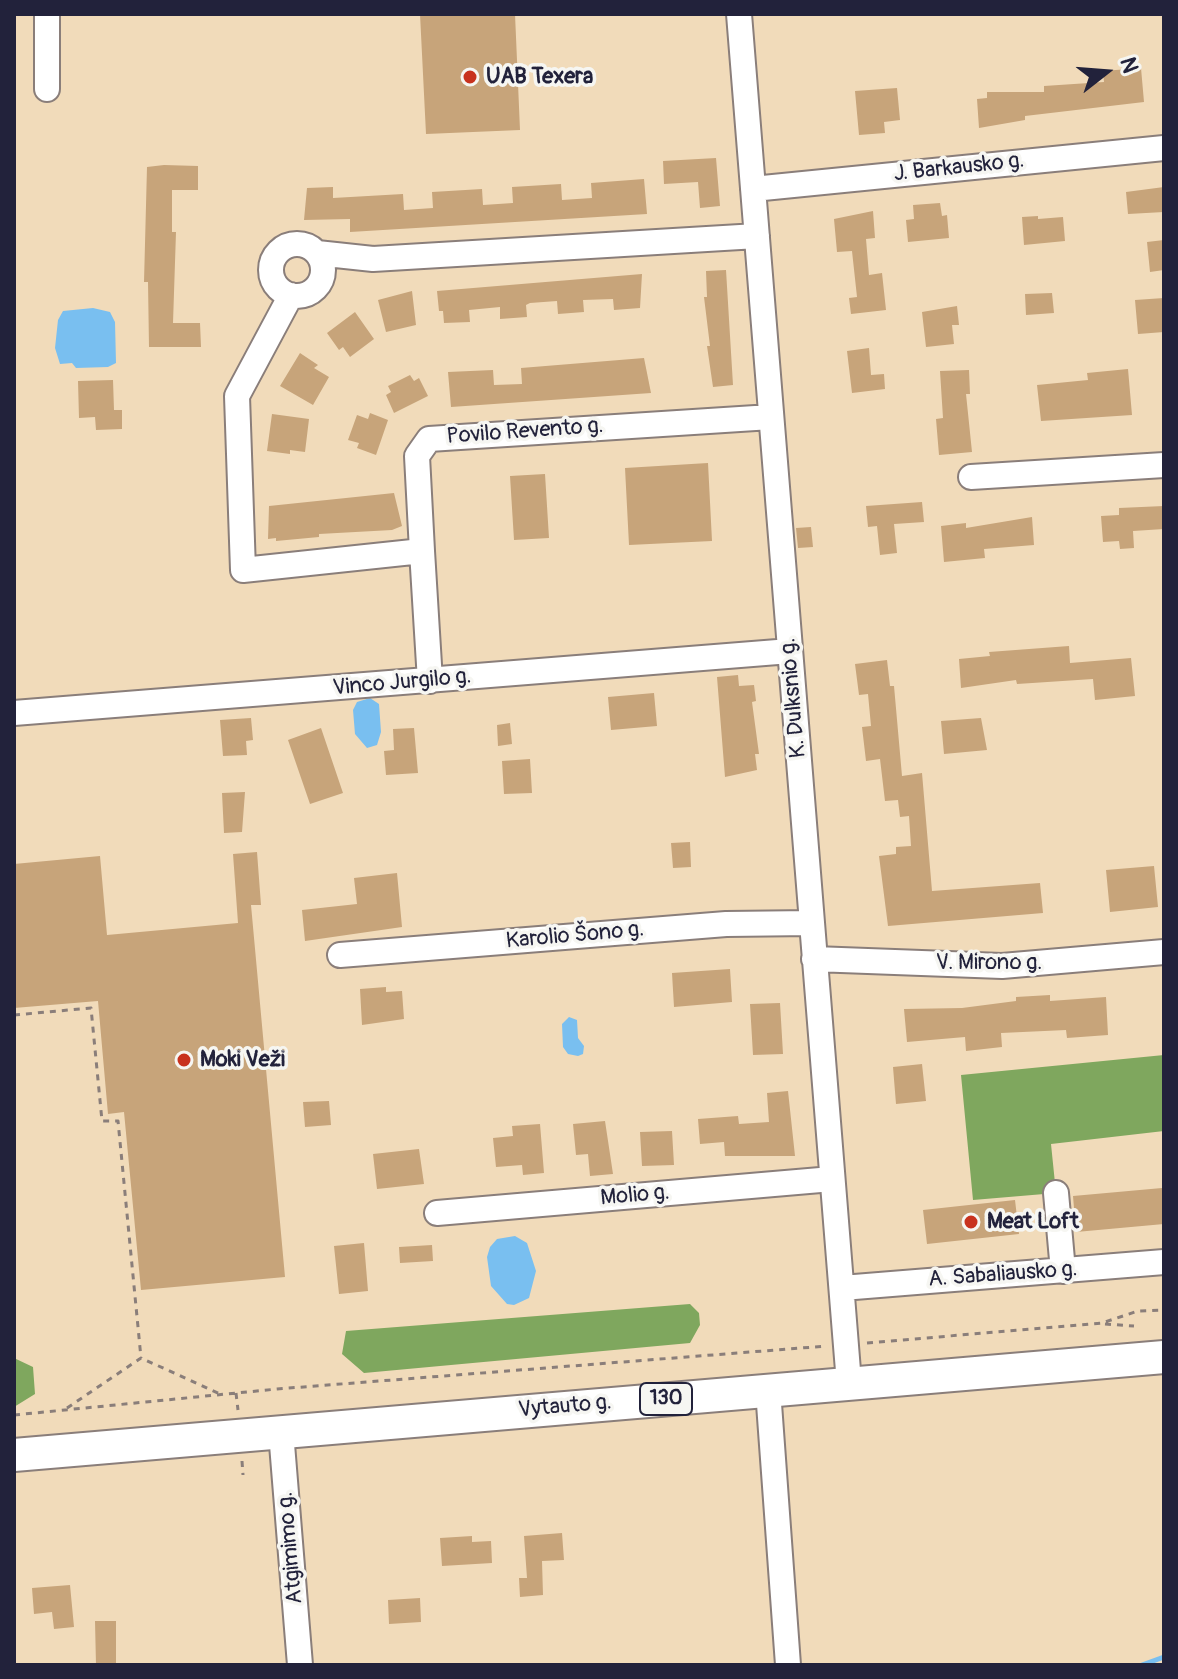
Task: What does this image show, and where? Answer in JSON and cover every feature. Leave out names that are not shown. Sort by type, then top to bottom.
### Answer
[{"type":"main road","name":"Vytauto g.","points":[[14,1455],[1164,1357]]},
{"type":"street","points":[[47,14],[47,89]]},
{"type":"street","name":"K. Dulksnio g.","points":[[739,14],[849,1383]]},
{"type":"street","name":"J. Barkausko g.","points":[[753,189],[1164,148]]},
{"type":"street","points":[[373,259],[319,284],[307,294],[291,295],[273,280],[275,256],[295,244],[317,253],[373,259],[757,236]]},
{"type":"street","points":[[317,253],[323,268],[319,284]]},
{"type":"street","points":[[291,295],[237,396],[243,570],[422,551],[430,681]]},
{"type":"street","name":"Povilo Revento g.","points":[[422,551],[417,456],[429,439],[771,417]]},
{"type":"street","points":[[971,477],[1164,465]]},
{"type":"street","name":"Vinco Jurgilo g.","points":[[14,713],[790,651]]},
{"type":"street","name":"Karolio Šono g.","points":[[340,955],[726,924],[811,923]]},
{"type":"street","name":"V. Mirono g.","points":[[814,959],[1002,966],[1164,952]]},
{"type":"street","name":"Molio g.","points":[[437,1213],[832,1179]]},
{"type":"street","points":[[1056,1193],[1063,1271]]},
{"type":"street","name":"A. Sabaliausko g.","points":[[842,1288],[1164,1262]]},
{"type":"street","points":[[768,1390],[788,1665]]},
{"type":"street","name":"Atgimimo g.","points":[[281,1432],[300,1665]]},
{"type":"path","points":[[14,1015],[91,1008],[102,1121],[118,1121],[141,1358]]},
{"type":"path","points":[[1102,1323],[1138,1311],[1164,1310]]},
{"type":"path","points":[[14,1415],[222,1395],[1102,1323],[1134,1326]]},
{"type":"path","points":[[141,1358],[222,1395]]},
{"type":"path","points":[[64,1410],[141,1358]]},
{"type":"green space","points":[[1164,1055],[1164,1131],[1051,1144],[1056,1193],[973,1200],[961,1075]]},
{"type":"green space","points":[[690,1304],[699,1313],[700,1325],[690,1343],[364,1373],[342,1354],[346,1331]]},
{"type":"green space","points":[[14,1358],[33,1367],[35,1394],[14,1407]]},
{"type":"water","points":[[93,308],[110,312],[115,322],[116,363],[108,367],[76,368],[72,363],[60,364],[55,348],[58,320],[63,311]]},
{"type":"water","points":[[370,698],[379,704],[381,732],[377,745],[367,748],[355,734],[353,710],[357,702]]},
{"type":"water","points":[[569,1017],[577,1020],[578,1038],[584,1046],[583,1054],[578,1056],[568,1054],[563,1047],[562,1024]]},
{"type":"water","points":[[515,1236],[527,1243],[536,1271],[529,1298],[514,1305],[507,1304],[491,1286],[487,1257],[497,1239]]},
{"type":"building","name":"UAB Texera","points":[[420,14],[515,14],[520,130],[426,134]]},
{"type":"building","points":[[1141,68],[1144,102],[1025,116],[1025,120],[979,128],[977,99],[987,98],[987,92],[1044,92],[1044,86],[1104,82],[1103,71]]},
{"type":"building","points":[[897,88],[900,120],[884,122],[885,133],[859,135],[855,91]]},
{"type":"building","points":[[716,158],[720,206],[700,208],[698,182],[664,184],[663,161]]},
{"type":"building","points":[[198,166],[198,190],[172,190],[172,232],[176,232],[173,323],[200,323],[201,347],[149,347],[148,282],[144,282],[147,167]]},
{"type":"building","points":[[644,179],[647,214],[350,232],[350,219],[304,220],[307,188],[333,187],[333,198],[403,194],[404,210],[433,208],[432,192],[482,189],[483,205],[513,203],[512,187],[561,184],[562,200],[592,198],[591,183]]},
{"type":"building","points":[[1164,187],[1164,212],[1128,214],[1126,192]]},
{"type":"building","points":[[940,203],[942,216],[947,215],[949,238],[908,242],[906,220],[914,219],[913,205]]},
{"type":"building","points":[[873,211],[875,238],[866,239],[869,275],[882,273],[886,310],[851,314],[849,298],[857,297],[852,251],[837,252],[834,219]]},
{"type":"building","points":[[1038,216],[1038,219],[1063,217],[1065,241],[1024,245],[1022,217]]},
{"type":"building","points":[[1164,240],[1164,270],[1150,272],[1147,242]]},
{"type":"building","points":[[726,270],[733,385],[713,387],[704,297],[707,297],[706,271]]},
{"type":"building","points":[[642,274],[640,308],[614,310],[613,299],[583,300],[584,312],[558,314],[557,301],[530,303],[526,305],[527,317],[500,319],[500,307],[469,310],[470,322],[444,323],[443,311],[439,311],[437,291]]},
{"type":"building","points":[[412,291],[416,325],[386,332],[378,300]]},
{"type":"building","points":[[1052,293],[1054,313],[1026,315],[1025,294]]},
{"type":"building","points":[[1164,298],[1164,332],[1138,334],[1135,300]]},
{"type":"building","points":[[957,306],[959,325],[952,325],[954,344],[926,347],[922,312]]},
{"type":"building","points":[[355,312],[374,339],[350,357],[343,347],[339,350],[327,333]]},
{"type":"building","points":[[869,348],[871,375],[884,374],[885,389],[852,393],[847,351]]},
{"type":"building","points":[[300,353],[318,365],[314,368],[329,377],[313,405],[280,386]]},
{"type":"building","points":[[644,358],[651,393],[451,407],[448,372],[493,370],[494,385],[522,384],[521,368]]},
{"type":"building","points":[[1128,369],[1132,415],[1041,421],[1037,385],[1088,380],[1087,373]]},
{"type":"building","points":[[969,370],[970,394],[966,394],[972,452],[939,455],[936,419],[943,418],[940,371]]},
{"type":"building","points":[[410,375],[414,381],[419,378],[428,396],[394,413],[386,395],[391,392],[388,386]]},
{"type":"building","points":[[113,380],[114,410],[122,410],[122,429],[96,430],[95,417],[79,418],[78,381]]},
{"type":"building","points":[[370,413],[388,420],[376,455],[357,448],[359,443],[348,440],[357,415],[368,419]]},
{"type":"building","points":[[272,414],[309,419],[305,452],[267,451]]},
{"type":"building","points":[[708,463],[712,541],[629,545],[625,468]]},
{"type":"building","points":[[545,474],[549,538],[514,540],[510,476]]},
{"type":"building","points":[[394,493],[402,526],[392,530],[319,534],[319,537],[276,541],[276,538],[268,539],[269,506]]},
{"type":"building","points":[[922,502],[924,522],[894,524],[897,553],[880,555],[877,526],[868,527],[866,506]]},
{"type":"building","points":[[1164,506],[1164,529],[1133,531],[1134,548],[1120,549],[1119,541],[1103,542],[1101,516],[1119,515],[1119,508]]},
{"type":"building","points":[[1032,517],[1034,545],[984,549],[985,558],[944,562],[941,526],[966,523],[966,528]]},
{"type":"building","points":[[811,527],[813,547],[798,548],[796,528]]},
{"type":"building","points":[[1069,646],[1070,663],[1131,658],[1135,696],[1095,700],[1093,679],[1017,684],[1016,680],[961,688],[959,659],[990,656],[989,652]]},
{"type":"building","points":[[887,660],[890,686],[894,686],[902,776],[922,773],[932,891],[1040,883],[1043,913],[888,926],[879,856],[896,854],[896,847],[911,846],[909,816],[900,817],[898,800],[885,801],[880,759],[866,761],[862,727],[871,726],[868,694],[859,695],[855,664]]},
{"type":"building","points":[[738,675],[739,686],[754,685],[756,701],[752,702],[759,754],[755,754],[757,770],[725,777],[717,677]]},
{"type":"building","points":[[654,693],[657,726],[611,730],[608,697]]},
{"type":"building","points":[[251,718],[253,740],[246,741],[247,755],[223,756],[220,720]]},
{"type":"building","points":[[981,718],[987,750],[944,754],[941,721]]},
{"type":"building","points":[[510,723],[512,744],[498,746],[497,725]]},
{"type":"building","points":[[321,728],[343,793],[310,804],[288,740]]},
{"type":"building","points":[[414,728],[418,773],[386,775],[384,751],[394,750],[393,729]]},
{"type":"building","points":[[530,759],[532,793],[504,794],[502,761]]},
{"type":"building","points":[[245,792],[242,832],[224,833],[222,793]]},
{"type":"building","points":[[690,842],[691,867],[673,868],[671,843]]},
{"type":"building","name":"Moki Veži","points":[[257,852],[261,905],[251,905],[285,1277],[141,1290],[124,1112],[108,1114],[98,1001],[14,1008],[14,864],[100,856],[107,935],[238,923],[233,854]]},
{"type":"building","points":[[1154,866],[1158,907],[1110,912],[1106,870]]},
{"type":"building","points":[[397,873],[402,927],[305,941],[302,910],[357,904],[354,878]]},
{"type":"building","points":[[730,969],[732,1002],[674,1007],[672,973]]},
{"type":"building","points":[[386,987],[386,992],[402,991],[404,1019],[362,1025],[360,989]]},
{"type":"building","points":[[1050,995],[1050,1001],[1106,997],[1108,1035],[1067,1038],[1066,1030],[1001,1033],[1002,1047],[966,1051],[965,1037],[907,1042],[904,1009],[962,1008],[1016,1001],[1016,997]]},
{"type":"building","points":[[780,1003],[783,1054],[753,1055],[750,1004]]},
{"type":"building","points":[[922,1064],[926,1101],[896,1104],[893,1067]]},
{"type":"building","points":[[788,1091],[795,1156],[725,1156],[724,1142],[700,1144],[698,1119],[738,1116],[739,1124],[769,1122],[767,1093]]},
{"type":"building","points":[[329,1101],[331,1125],[305,1127],[303,1102]]},
{"type":"building","points":[[605,1121],[613,1174],[590,1176],[588,1154],[576,1155],[573,1124]]},
{"type":"building","points":[[540,1124],[544,1173],[523,1175],[522,1165],[496,1167],[493,1138],[513,1136],[512,1126]]},
{"type":"building","points":[[672,1131],[674,1165],[642,1166],[640,1132]]},
{"type":"building","points":[[419,1149],[424,1184],[377,1189],[373,1154]]},
{"type":"building","points":[[1162,1188],[1164,1224],[1076,1232],[1073,1196]]},
{"type":"building","name":"Meat Loft","points":[[1015,1200],[1019,1234],[927,1244],[923,1210]]},
{"type":"building","points":[[364,1243],[368,1291],[339,1294],[334,1246]]},
{"type":"building","points":[[432,1245],[433,1261],[400,1263],[399,1247]]},
{"type":"building","points":[[562,1533],[564,1560],[542,1561],[543,1595],[520,1597],[519,1578],[527,1578],[524,1536]]},
{"type":"building","points":[[472,1536],[472,1542],[491,1541],[492,1563],[442,1566],[440,1538]]},
{"type":"building","points":[[70,1585],[74,1627],[54,1629],[52,1612],[34,1614],[32,1588]]},
{"type":"building","points":[[420,1598],[421,1622],[389,1624],[388,1600]]},
{"type":"building","points":[[95,1621],[116,1621],[116,1665],[96,1665]]},
{"type":"waterway","points":[[1142,1665],[1164,1657]]},
{"type":"place","name":"UAB Texera","points":[[470,77]]},
{"type":"place","name":"Moki Veži","points":[[184,1060]]},
{"type":"place","name":"Meat Loft","points":[[971,1222]]}]
